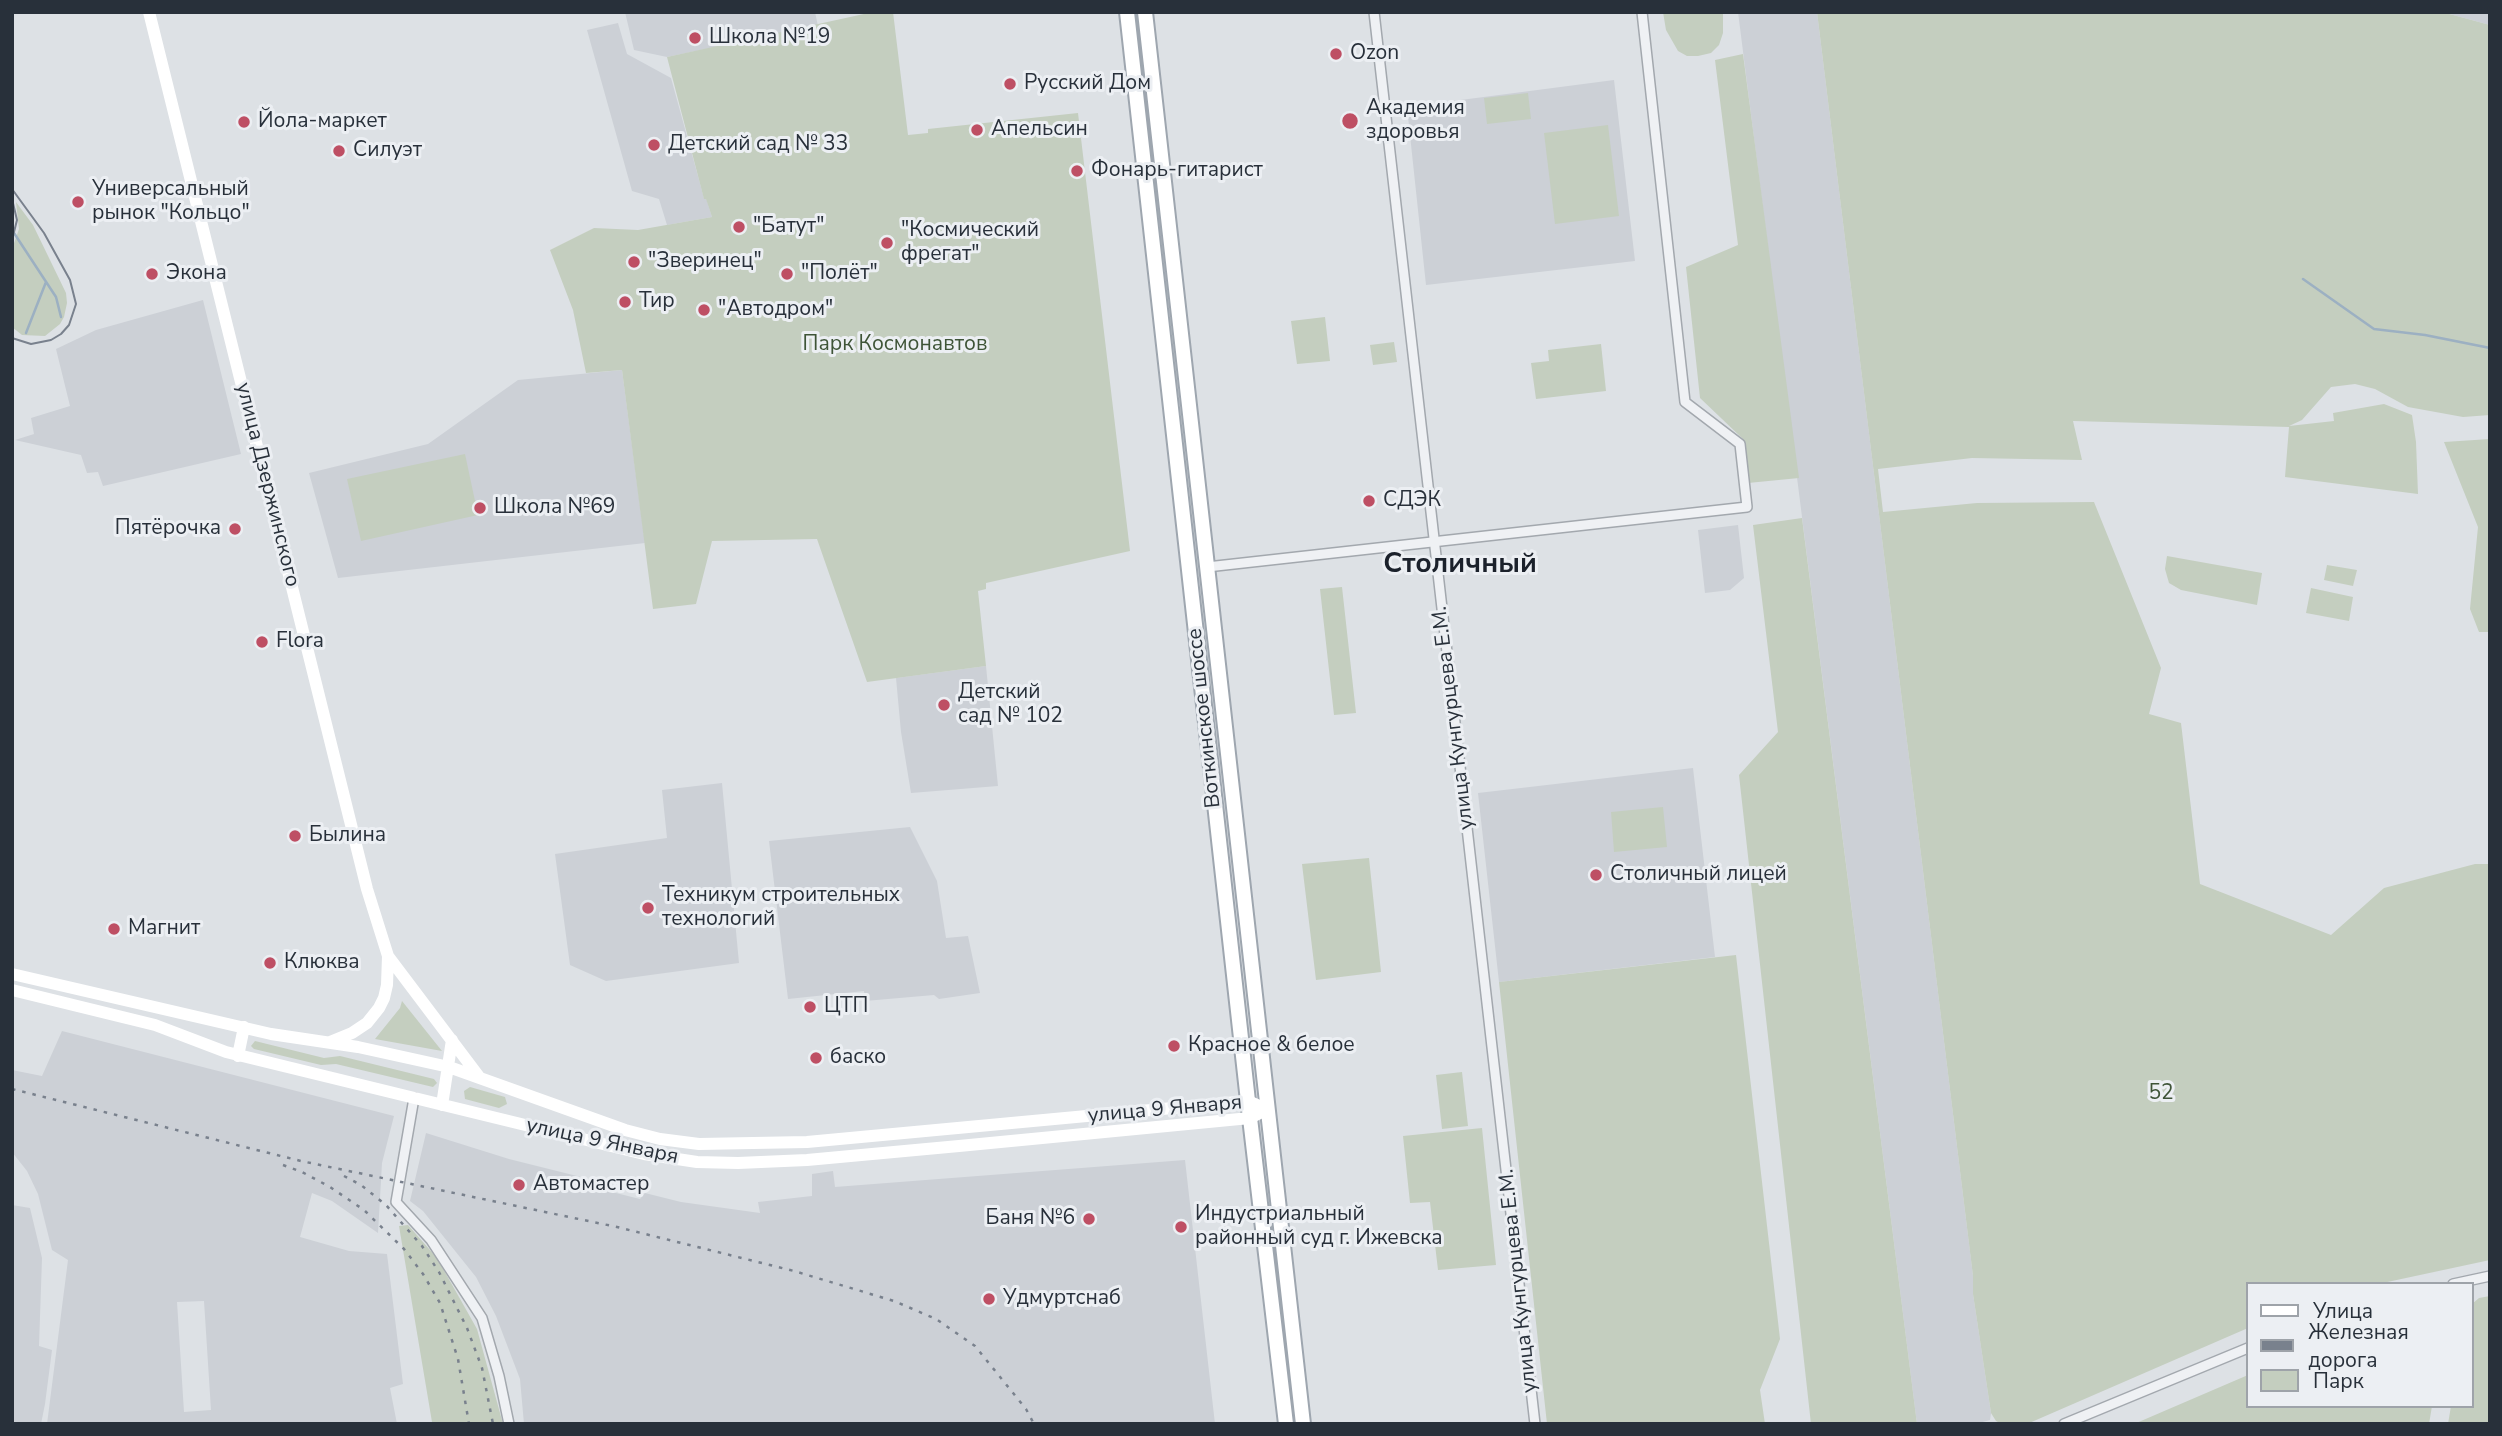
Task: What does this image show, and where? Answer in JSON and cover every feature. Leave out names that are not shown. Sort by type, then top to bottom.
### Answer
[{"type":"main road","name":"улица Дзержинского","points":[[149,12],[367,889],[388,956],[480,1078]]},
{"type":"main road","name":"Воткинское шоссе","points":[[1127,12],[1286,1424]]},
{"type":"main road","name":"Воткинское шоссе","points":[[1144,12],[1303,1424]]},
{"type":"main road","name":"улица Дзержинского","points":[[322,1042],[336,1041],[352,1034],[367,1023],[379,1009],[387,985],[388,956]]},
{"type":"main road","name":"улица 9 Января","points":[[12,974],[244,1027],[358,1047],[449,1067],[612,1126],[660,1139],[730,1145],[837,1139],[1248,1101],[1268,1109]]},
{"type":"main road","name":"улица 9 Января","points":[[12,990],[155,1026],[238,1056],[644,1154],[697,1162],[738,1163],[838,1157],[1250,1118],[1268,1109]]},
{"type":"main road","points":[[238,1056],[244,1027]]},
{"type":"main road","points":[[442,1105],[452,1040]]},
{"type":"main road","points":[[837,1139],[838,1157]]},
{"type":"street","name":"улица Кунгурцева Е.М.","points":[[1374,12],[1535,1424]]},
{"type":"street","points":[[1207,567],[1747,507],[1740,444],[1685,402],[1642,12]]},
{"type":"street","points":[[414,1098],[396,1202],[431,1240],[482,1318],[499,1376],[509,1424]]},
{"type":"street","points":[[2463,1282],[2490,1276]]},
{"type":"street","points":[[2064,1424],[2246,1349]]},
{"type":"shaded area","name":"Школа №19","points":[[625,12],[815,12],[818,26],[667,57],[634,50]]},
{"type":"shaded area","points":[[1738,12],[1817,12],[1973,1276],[1973,1294],[1991,1413],[1990,1420],[1975,1424],[1917,1424]]},
{"type":"shaded area","points":[[2442,12],[2490,12],[2490,25]]},
{"type":"shaded area","name":"Детский сад № 33","points":[[618,23],[627,54],[671,78],[704,198],[712,217],[667,225],[659,199],[632,191],[587,30]]},
{"type":"shaded area","points":[[1614,80],[1635,261],[1426,285],[1407,107]]},
{"type":"shaded area","points":[[203,300],[241,454],[103,486],[98,472],[87,473],[81,455],[15,440],[34,434],[31,418],[70,406],[56,349],[96,330]]},
{"type":"shaded area","name":"Школа №69","points":[[622,370],[645,543],[338,578],[309,473],[428,444],[518,380]]},
{"type":"shaded area","points":[[1738,525],[1744,578],[1730,590],[1705,593],[1698,530]]},
{"type":"shaded area","name":"Детский сад № 102","points":[[986,666],[998,786],[911,793],[896,678]]},
{"type":"shaded area","name":"Столичный лицей","points":[[1693,768],[1715,957],[1499,982],[1478,793]]},
{"type":"shaded area","name":"Техникум строительных технологий","points":[[722,783],[739,963],[606,981],[570,965],[555,854],[667,838],[662,790]]},
{"type":"shaded area","points":[[910,827],[937,881],[946,938],[968,936],[980,993],[939,999],[934,995],[865,1001],[864,991],[788,999],[769,841]]},
{"type":"shaded area","points":[[62,1031],[394,1116],[382,1163],[378,1233],[332,1201],[312,1193],[300,1237],[349,1251],[387,1254],[403,1384],[390,1388],[397,1424],[47,1424],[68,1260],[52,1250],[38,1194],[27,1171],[12,1152],[12,1070],[42,1076]],"holes":[[[204,1301],[211,1410],[184,1412],[177,1302]]]},
{"type":"shaded area","points":[[426,1133],[509,1159],[585,1178],[596,1188],[640,1199],[645,1193],[681,1202],[760,1213],[758,1202],[812,1196],[812,1174],[833,1171],[835,1187],[1185,1160],[1215,1424],[524,1424],[520,1379],[496,1316],[476,1277],[423,1211],[410,1201]]},
{"type":"shaded area","points":[[12,1205],[30,1208],[42,1258],[39,1346],[52,1350],[41,1424],[12,1424]]},
{"type":"green space","name":"Парк Космонавтов","points":[[873,12],[893,12],[908,135],[928,133],[928,129],[1078,113],[1130,551],[986,583],[986,589],[978,591],[986,666],[867,682],[817,539],[712,541],[696,604],[653,609],[622,370],[586,373],[573,310],[550,250],[594,228],[638,230],[712,217],[704,199],[667,57]]},
{"type":"green space","points":[[1663,12],[1723,12],[1723,33],[1719,45],[1711,53],[1698,56],[1687,56],[1678,51],[1666,30]]},
{"type":"green space","name":"52","points":[[1817,12],[2442,12],[2490,25],[2490,415],[2463,417],[2408,407],[2375,389],[2355,384],[2331,387],[2302,420],[2289,426],[2334,421],[2333,413],[2384,404],[2412,415],[2418,494],[2285,477],[2289,427],[2073,421],[2082,460],[1972,458],[1878,469],[1883,512],[1977,503],[2094,502],[2161,668],[2149,714],[2181,723],[2200,884],[2331,935],[2384,888],[2475,864],[2490,864],[2490,1260],[2387,1282],[2246,1282],[2246,1329],[2027,1424],[2002,1424],[1996,1421],[1991,1413],[1973,1294],[1973,1276]]},
{"type":"green space","points":[[1743,54],[1799,478],[1748,483],[1743,439],[1700,398],[1686,267],[1738,245],[1715,60]]},
{"type":"green space","points":[[1528,93],[1531,119],[1487,124],[1484,98]]},
{"type":"green space","points":[[1608,125],[1619,216],[1555,224],[1544,133]]},
{"type":"green space","points":[[16,202],[33,225],[66,293],[64,317],[60,324],[45,336],[22,335],[12,327],[12,249],[19,229]]},
{"type":"green space","points":[[1325,317],[1330,361],[1297,364],[1291,321]]},
{"type":"green space","points":[[1394,342],[1397,362],[1373,365],[1370,345]]},
{"type":"green space","points":[[1601,344],[1606,391],[1536,399],[1531,363],[1549,361],[1548,350]]},
{"type":"green space","points":[[2490,439],[2490,632],[2479,632],[2470,609],[2478,527],[2444,442]]},
{"type":"green space","points":[[465,454],[478,515],[361,541],[347,479]]},
{"type":"green space","points":[[1802,518],[1917,1424],[1811,1424],[1739,775],[1778,732],[1753,525]]},
{"type":"green space","points":[[2167,556],[2262,573],[2257,605],[2181,590],[2169,583],[2165,569]]},
{"type":"green space","points":[[2327,565],[2357,570],[2353,586],[2324,580]]},
{"type":"green space","points":[[1342,587],[1356,713],[1334,715],[1320,589]]},
{"type":"green space","points":[[2311,588],[2353,597],[2349,621],[2306,613]]},
{"type":"green space","points":[[1663,807],[1667,847],[1614,852],[1611,812]]},
{"type":"green space","points":[[1369,858],[1381,972],[1316,980],[1302,864]]},
{"type":"green space","points":[[1736,955],[1780,1339],[1760,1390],[1765,1424],[1547,1424],[1499,982]]},
{"type":"green space","points":[[402,1001],[442,1051],[375,1039],[400,1008]]},
{"type":"green space","points":[[255,1041],[324,1058],[340,1056],[434,1079],[437,1083],[433,1087],[336,1064],[321,1065],[254,1049],[251,1046]]},
{"type":"green space","points":[[1462,1072],[1468,1126],[1442,1129],[1436,1075]]},
{"type":"green space","points":[[470,1087],[505,1097],[507,1104],[499,1108],[465,1099],[464,1091]]},
{"type":"green space","points":[[1482,1128],[1496,1265],[1438,1270],[1430,1202],[1410,1203],[1403,1136]]},
{"type":"green space","points":[[408,1225],[437,1258],[477,1329],[503,1424],[432,1422],[399,1226]]},
{"type":"green space","points":[[2490,1296],[2490,1424],[2448,1424],[2451,1408],[2474,1408],[2474,1302],[2479,1298]]},
{"type":"green space","points":[[2246,1376],[2246,1408],[2432,1408],[2429,1424],[2134,1424]]},
{"type":"waterway","points":[[12,230],[56,297],[61,317]]},
{"type":"waterway","points":[[2303,279],[2374,329],[2425,335],[2490,348]]},
{"type":"waterway","points":[[26,333],[46,282]]},
{"type":"tram line","points":[[12,189],[44,233],[70,280],[76,304],[69,325],[51,340],[31,344],[12,338]]},
{"type":"tram line","points":[[12,199],[17,220],[12,240]]},
{"type":"railway","points":[[12,1089],[301,1161],[617,1227],[794,1271],[894,1301],[936,1319],[975,1346],[1026,1409],[1034,1424]]},
{"type":"railway","points":[[283,1165],[330,1187],[364,1210],[404,1249],[423,1274],[440,1303],[458,1359],[469,1424]]},
{"type":"railway","points":[[344,1176],[361,1185],[386,1205],[422,1246],[439,1272],[467,1328],[482,1368],[493,1424]]},
{"type":"place","name":"Школа №19","points":[[695,38]]},
{"type":"place","name":"Ozon","points":[[1336,54]]},
{"type":"place","name":"Русский Дом","points":[[1010,84]]},
{"type":"place","name":"Академия здоровья","points":[[1350,121]]},
{"type":"place","name":"Йола-маркет","points":[[244,122]]},
{"type":"place","name":"Апельсин","points":[[977,130]]},
{"type":"place","name":"Детский сад № 33","points":[[654,145]]},
{"type":"place","name":"Силуэт","points":[[339,151]]},
{"type":"place","name":"Фонарь-гитарист","points":[[1077,171]]},
{"type":"place","name":"Универсальный рынок \"Кольцо\"","points":[[78,202]]},
{"type":"place","name":"\"Батут\"","points":[[739,227]]},
{"type":"place","name":"\"Космический фрегат\"","points":[[887,243]]},
{"type":"place","name":"\"Зверинец\"","points":[[634,262]]},
{"type":"place","name":"Экона","points":[[152,274]]},
{"type":"place","name":"\"Полёт\"","points":[[787,274]]},
{"type":"place","name":"Тир","points":[[625,302]]},
{"type":"place","name":"\"Автодром\"","points":[[704,310]]},
{"type":"place","name":"СДЭК","points":[[1369,501]]},
{"type":"place","name":"Школа №69","points":[[480,508]]},
{"type":"place","name":"Пятёрочка","points":[[235,529]]},
{"type":"place","name":"Flora","points":[[262,642]]},
{"type":"place","name":"Детский сад № 102","points":[[944,705]]},
{"type":"place","name":"Былина","points":[[295,836]]},
{"type":"place","name":"Столичный лицей","points":[[1596,875]]},
{"type":"place","name":"Техникум строительных технологий","points":[[648,908]]},
{"type":"place","name":"Магнит","points":[[114,929]]},
{"type":"place","name":"Клюква","points":[[270,963]]},
{"type":"place","name":"ЦТП","points":[[810,1007]]},
{"type":"place","name":"Красное & белое","points":[[1174,1046]]},
{"type":"place","name":"баско","points":[[816,1058]]},
{"type":"place","name":"Автомастер","points":[[519,1185]]},
{"type":"place","name":"Баня №6","points":[[1089,1219]]},
{"type":"place","name":"Индустриальный районный суд г. Ижевска","points":[[1181,1227]]},
{"type":"place","name":"Удмуртснаб","points":[[989,1299]]},
{"type":"district","name":"Столичный","points":[[1460,565]]}]
